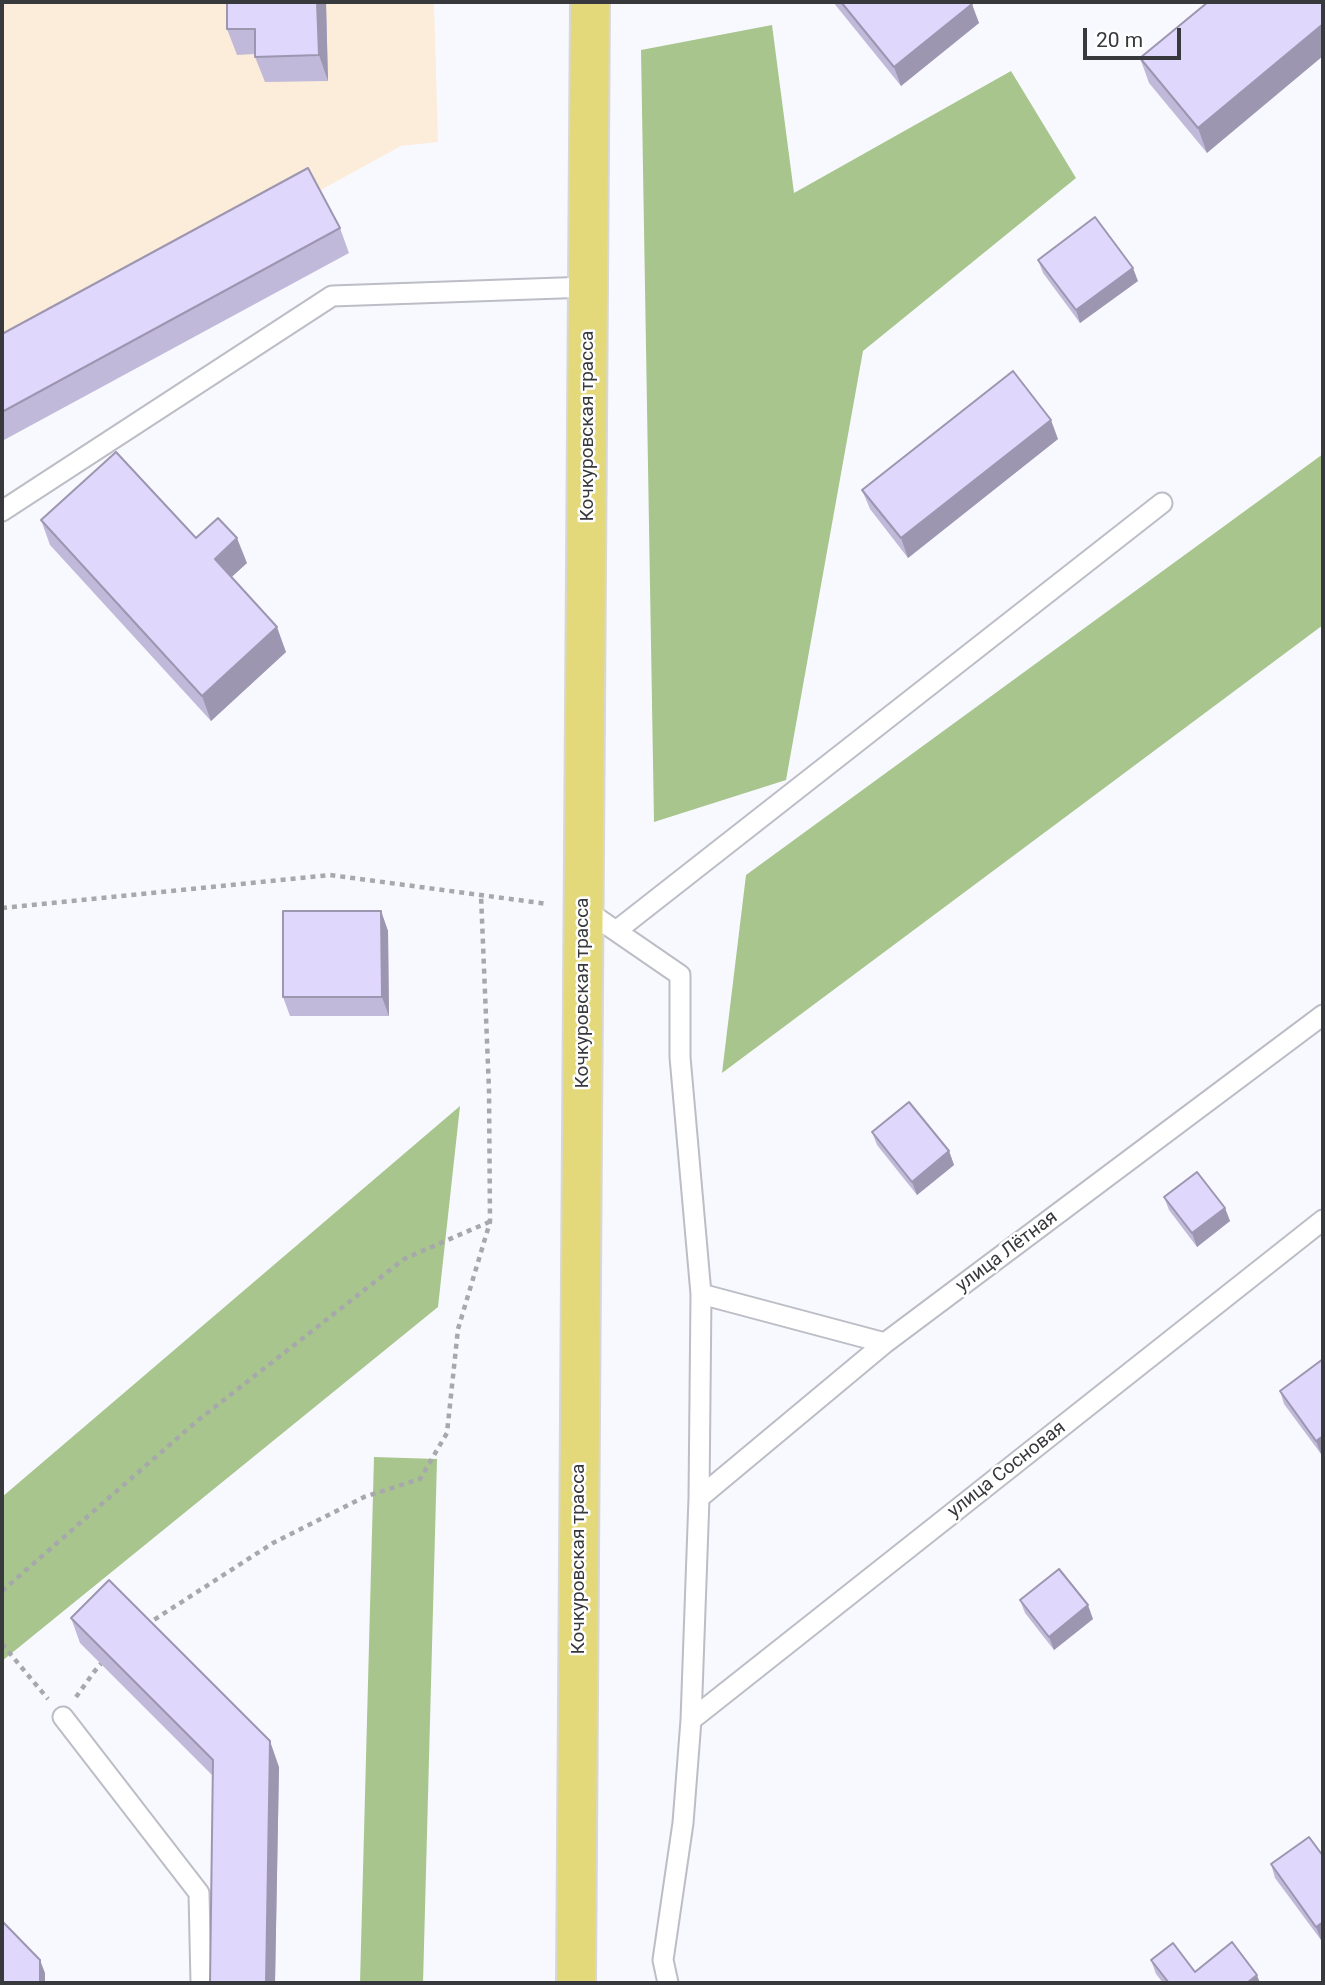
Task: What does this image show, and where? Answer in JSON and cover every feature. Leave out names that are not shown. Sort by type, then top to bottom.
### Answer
[{"type":"main road","name":"Кочкуровская трасса","points":[[576,1983],[590,2]]},
{"type":"lane","points":[[2,512],[332,296],[589,287]]},
{"type":"lane","points":[[616,931],[1162,503]]},
{"type":"lane","points":[[584,909],[680,975],[680,1057],[701,1294],[699,1498],[691,1720],[683,1823],[663,1961],[668,1983]]},
{"type":"lane","name":"улица Лётная","points":[[699,1498],[885,1343],[1323,1015]]},
{"type":"lane","name":"улица Сосновая","points":[[691,1720],[1323,1220]]},
{"type":"lane","points":[[701,1294],[885,1343]]},
{"type":"lane","points":[[63,1717],[199,1893],[201,1983]]},
{"type":"path","points":[[2,908],[330,875],[584,909]]},
{"type":"path","points":[[142,1628],[273,1543],[364,1497],[420,1479],[447,1433],[458,1329],[490,1222],[489,1090],[481,895]]},
{"type":"path","points":[[2,1591],[197,1421],[404,1259],[490,1222]]},
{"type":"path","points":[[2,1644],[63,1717],[108,1656]]},
{"type":"shaded area","points":[[2,2],[434,2],[438,142],[401,146],[2,365]]},
{"type":"green space","points":[[772,25],[794,193],[1011,71],[1076,178],[863,351],[786,780],[654,822],[641,50]]},
{"type":"green space","points":[[1323,454],[1323,625],[722,1073],[746,875]]},
{"type":"green space","points":[[460,1106],[438,1307],[2,1661],[2,1497]]},
{"type":"green space","points":[[374,1457],[437,1459],[423,1983],[360,1983]]},
{"type":"building","points":[[227,2],[317,2],[319,55],[255,57],[255,29],[227,29]]},
{"type":"building","points":[[841,2],[970,2],[972,4],[894,67]]},
{"type":"building","points":[[1208,2],[1323,2],[1323,24],[1198,128],[1140,58]]},
{"type":"building","points":[[308,168],[340,228],[2,412],[2,334]]},
{"type":"building","points":[[1095,217],[1133,268],[1076,310],[1038,260]]},
{"type":"building","points":[[1013,371],[1051,420],[901,538],[862,490]]},
{"type":"building","points":[[116,452],[196,538],[218,518],[237,538],[215,559],[277,627],[202,696],[41,520]]},
{"type":"building","points":[[283,911],[381,911],[382,997],[283,997]]},
{"type":"building","points":[[909,1102],[949,1151],[912,1182],[872,1132]]},
{"type":"building","points":[[1197,1172],[1225,1208],[1192,1233],[1164,1197]]},
{"type":"building","points":[[1323,1359],[1323,1436],[1316,1441],[1280,1391]]},
{"type":"building","points":[[1059,1569],[1088,1605],[1049,1637],[1020,1600]]},
{"type":"building","points":[[109,1580],[270,1741],[266,1983],[210,1983],[213,1760],[71,1618]]},
{"type":"building","points":[[1309,1837],[1323,1856],[1323,1922],[1316,1927],[1271,1864]]},
{"type":"building","points":[[2,1921],[40,1960],[40,1983],[2,1983]]},
{"type":"building","points":[[1232,1942],[1257,1975],[1247,1983],[1169,1983],[1151,1960],[1173,1943],[1195,1972]]}]
